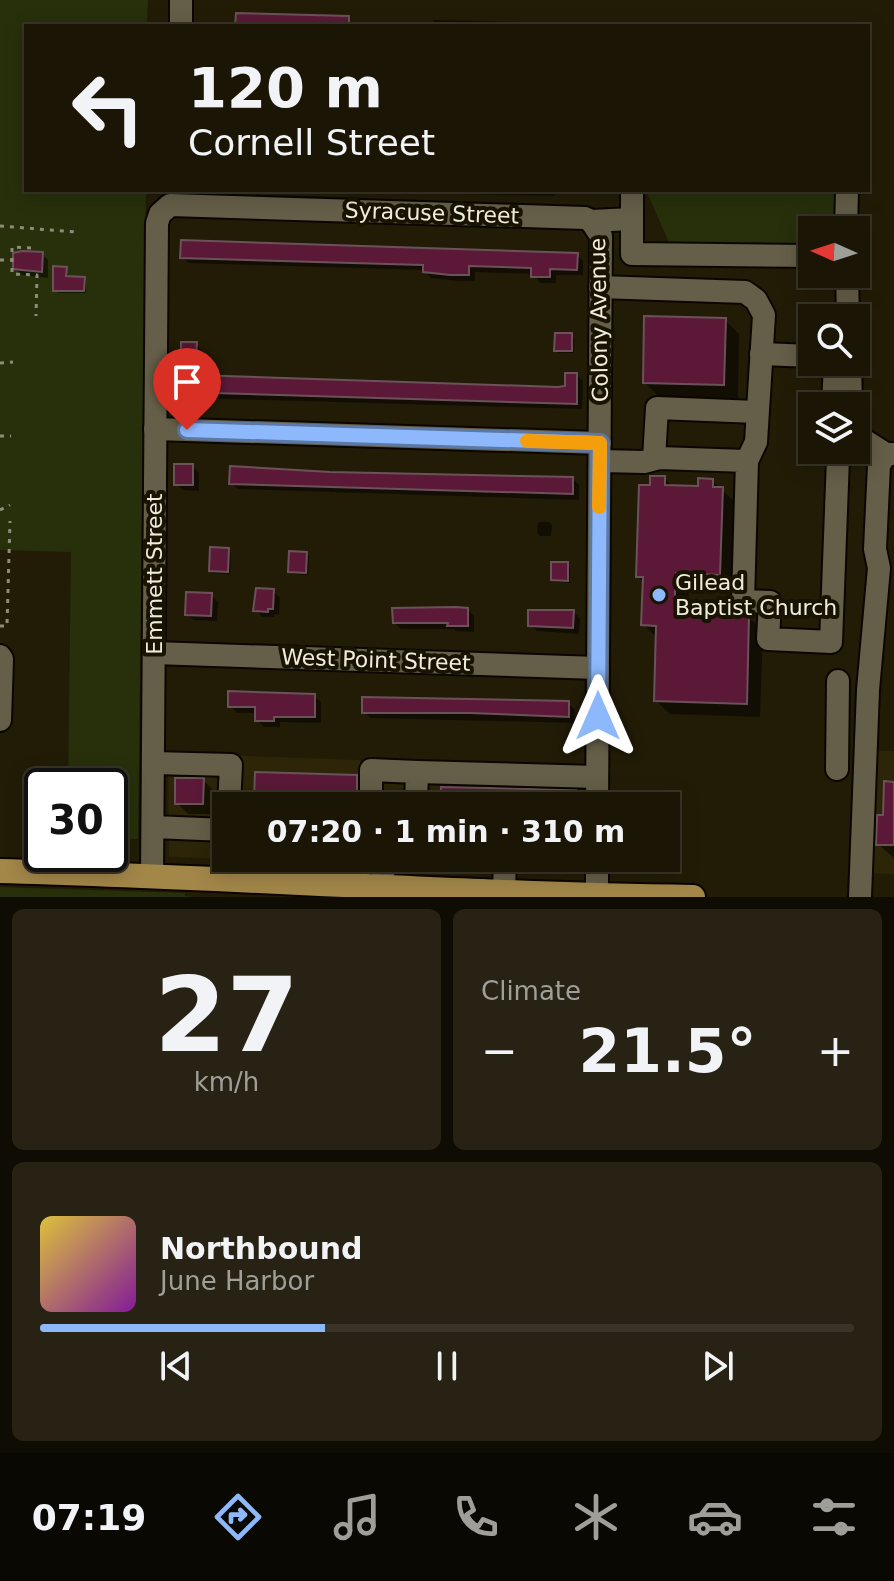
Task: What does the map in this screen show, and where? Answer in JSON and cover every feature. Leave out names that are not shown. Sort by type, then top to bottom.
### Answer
[{"type":"main road","points":[[0,871],[152,875],[219,884],[294,872]]},
{"type":"main road","points":[[316,872],[382,886],[693,897]]},
{"type":"street","points":[[181,0],[181,24]]},
{"type":"street","points":[[632,192],[632,254],[798,256]]},
{"type":"street","points":[[846,216],[847,192]]},
{"type":"street","name":"Syracuse Street","points":[[177,197],[585,218],[591,221],[632,219]]},
{"type":"street","name":"Emmett Street","points":[[152,875],[157,223],[165,208],[177,197]]},
{"type":"street","name":"Colony Avenue","points":[[591,221],[601,236],[597,792]]},
{"type":"street","points":[[600,287],[745,292],[756,300],[764,315],[756,442],[747,461],[743,601],[770,602],[768,639],[831,642],[838,464]]},
{"type":"street","points":[[761,354],[798,355]]},
{"type":"street","points":[[654,459],[657,408],[757,412]]},
{"type":"street","points":[[155,429],[600,452],[644,462],[654,459],[747,461]]},
{"type":"street","points":[[860,897],[868,690],[879,568],[875,549],[879,465],[890,454],[870,443]]},
{"type":"street","name":"West Point Street","points":[[154,653],[598,668]]},
{"type":"street","points":[[0,656],[0,720]]},
{"type":"street","points":[[837,769],[838,681]]},
{"type":"street","points":[[153,763],[231,765],[230,792]]},
{"type":"street","points":[[371,792],[371,770],[597,777]]},
{"type":"street","points":[[416,792],[417,772]]},
{"type":"street","points":[[153,827],[212,829]]},
{"type":"street","points":[[382,886],[384,872]]},
{"type":"street","points":[[504,892],[505,872]]},
{"type":"street","points":[[602,872],[611,896]]},
{"type":"path","points":[[0,226],[76,232]]},
{"type":"path","points":[[31,248],[12,247],[12,274],[37,275],[36,316]]},
{"type":"path","points":[[0,260],[12,260]]},
{"type":"path","points":[[0,363],[13,362]]},
{"type":"path","points":[[0,436],[11,436]]},
{"type":"path","points":[[0,510],[10,505]]},
{"type":"path","points":[[0,626],[7,626],[10,521]]},
{"type":"shaded area","points":[[875,751],[894,751],[894,874],[868,873]]},
{"type":"shaded area","points":[[168,753],[578,768],[578,792],[212,792],[212,858],[169,857]]},
{"type":"green space","points":[[0,0],[148,0],[147,24],[24,24],[24,192],[146,192],[138,839],[128,839],[128,768],[68,768],[71,552],[0,550]]},
{"type":"green space","points":[[647,192],[847,192],[845,216],[798,216],[798,252],[671,247]]},
{"type":"green space","points":[[0,887],[185,893],[185,896],[194,897],[0,897]]},
{"type":"building","points":[[236,13],[349,16],[349,24],[235,24]]},
{"type":"building","points":[[181,240],[578,253],[577,270],[550,269],[550,277],[531,277],[531,268],[469,266],[469,275],[450,275],[423,272],[423,265],[180,258]]},
{"type":"building","points":[[43,252],[42,272],[13,269],[13,253]]},
{"type":"building","points":[[53,266],[67,267],[66,276],[85,277],[84,291],[53,291]]},
{"type":"building","points":[[644,316],[726,318],[724,385],[643,383]]},
{"type":"building","points":[[555,333],[572,333],[572,351],[554,351]]},
{"type":"building","points":[[181,342],[197,342],[195,375],[558,387],[565,386],[565,373],[577,373],[577,404],[180,392]]},
{"type":"building","points":[[174,464],[193,464],[193,485],[174,485]]},
{"type":"building","points":[[230,466],[330,472],[573,477],[573,494],[229,484]]},
{"type":"building","name":"Gilead Baptist Church","points":[[650,476],[665,476],[665,485],[698,486],[698,478],[713,479],[713,487],[723,487],[720,575],[676,573],[674,612],[749,615],[747,704],[654,701],[656,626],[641,625],[643,577],[636,577],[639,485],[650,485]]},
{"type":"building","points":[[210,547],[229,548],[228,572],[209,571]]},
{"type":"building","points":[[289,551],[307,552],[306,573],[288,572]]},
{"type":"building","points":[[551,562],[568,562],[568,581],[551,580]]},
{"type":"building","points":[[256,588],[274,589],[273,609],[268,609],[268,612],[253,611]]},
{"type":"building","points":[[186,592],[212,593],[211,616],[185,615]]},
{"type":"building","points":[[392,608],[468,608],[468,626],[393,623]]},
{"type":"building","points":[[528,610],[574,610],[573,628],[528,626]]},
{"type":"building","points":[[228,691],[315,694],[315,717],[274,717],[274,721],[255,721],[255,707],[228,707]]},
{"type":"building","points":[[362,697],[569,701],[569,717],[362,713]]},
{"type":"building","points":[[255,772],[357,775],[357,792],[254,792]]},
{"type":"building","points":[[175,778],[204,778],[203,804],[175,804]]},
{"type":"building","points":[[884,781],[894,782],[894,845],[876,845],[877,815],[883,815]]},
{"type":"building","points":[[441,787],[576,790],[576,792],[441,792]]},
{"type":"slow traffic","points":[[527,441],[600,443],[599,507]]},
{"type":"place","name":"Gilead Baptist Church","points":[[659,595]]},
{"type":"route","points":[[187,430],[600,443],[598,716]]}]
